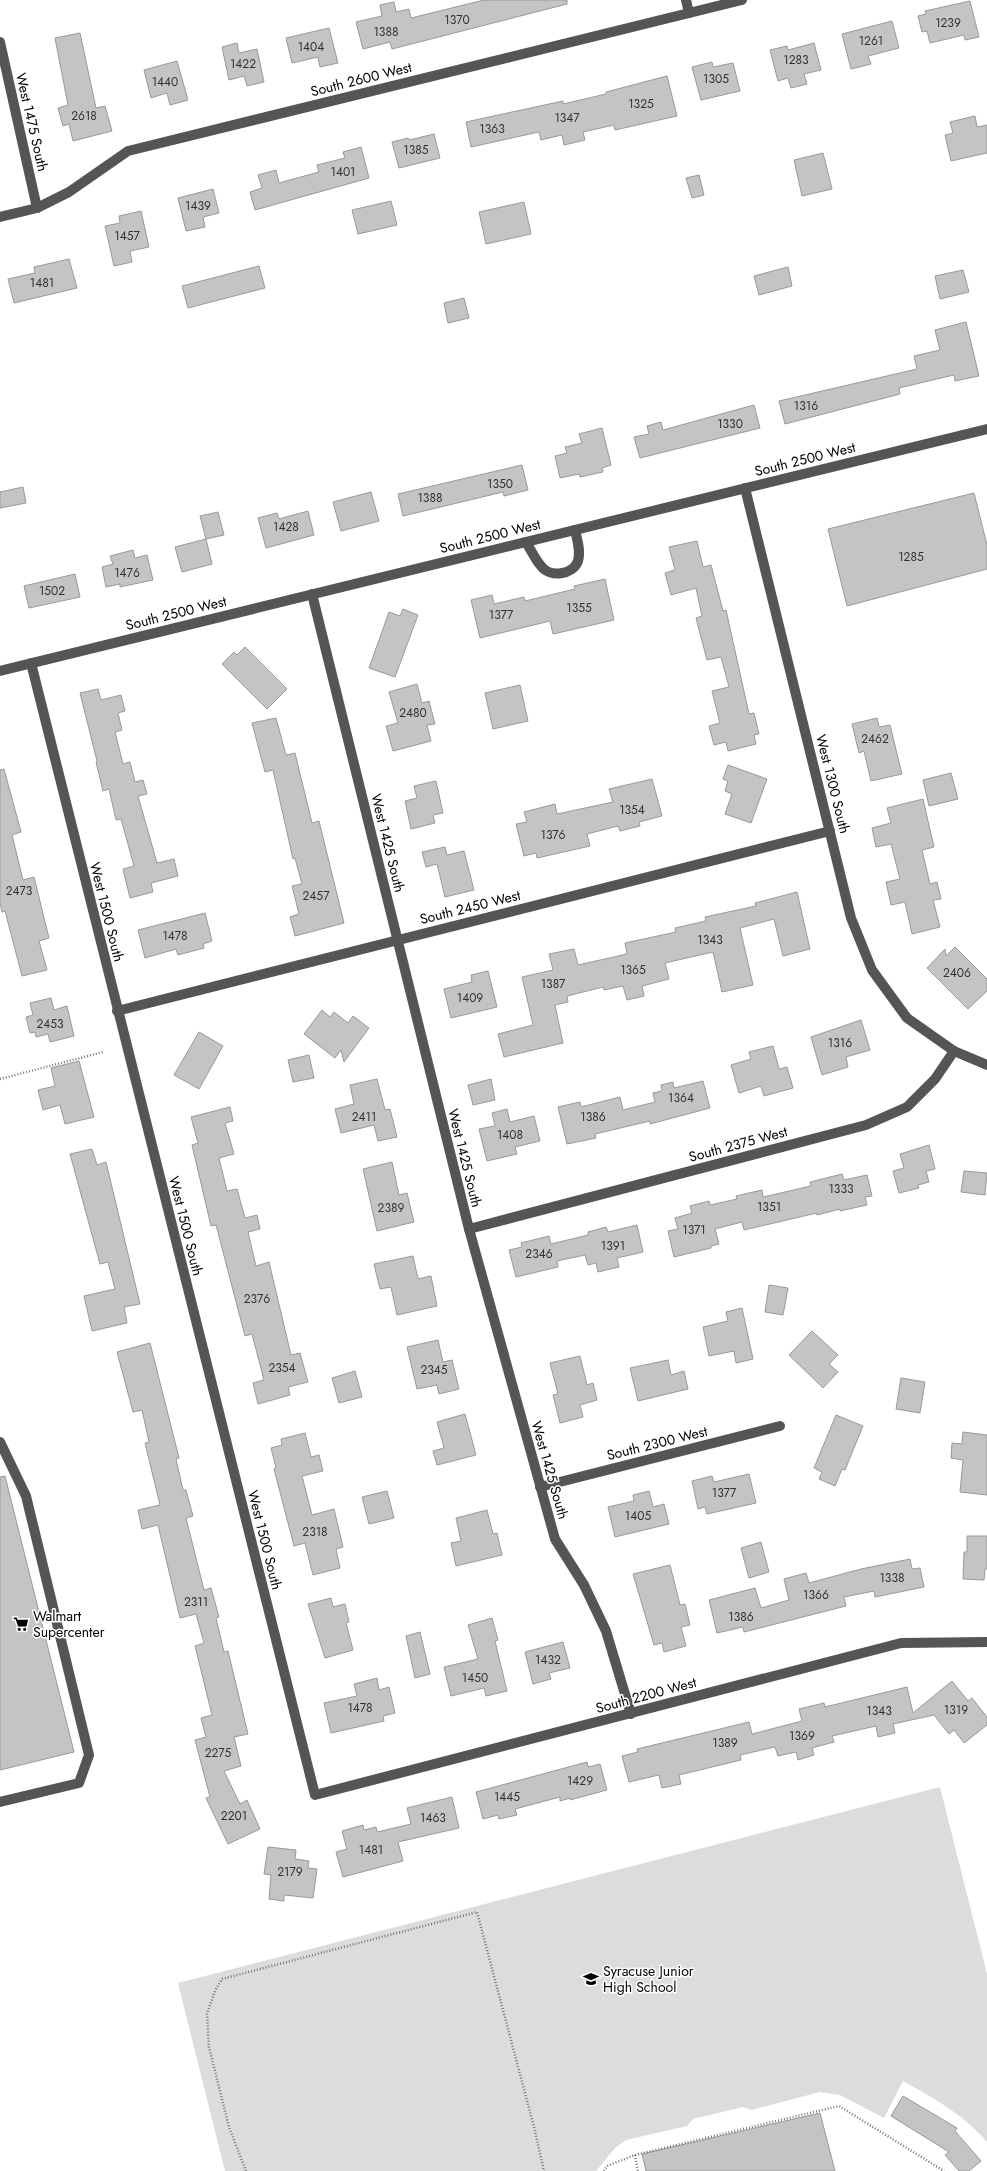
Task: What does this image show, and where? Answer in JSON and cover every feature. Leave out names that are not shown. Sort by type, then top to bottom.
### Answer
[{"type":"street","points":[[686,0],[689,13]]},
{"type":"street","name":"South 2600 West","points":[[0,217],[37,208],[69,192],[128,151],[742,0]]},
{"type":"street","name":"West 1475 South","points":[[0,42],[37,208]]},
{"type":"street","name":"South 2500 West","points":[[0,671],[987,429]]},
{"type":"street","name":"West 1300 South","points":[[745,488],[851,918],[872,970],[907,1018],[954,1051]]},
{"type":"street","points":[[526,542],[541,567],[548,572],[556,574],[565,572],[572,569],[578,558],[575,530]]},
{"type":"street","name":"West 1425 South","points":[[312,594],[469,1229],[540,1487],[555,1539],[584,1585],[606,1632],[631,1714]]},
{"type":"street","name":"West 1500 South","points":[[31,663],[315,1795]]},
{"type":"street","name":"South 2450 West","points":[[117,1010],[830,831]]},
{"type":"street","points":[[954,1051],[987,1066]]},
{"type":"street","name":"South 2375 West","points":[[469,1229],[866,1125],[907,1107],[935,1079],[954,1051]]},
{"type":"street","name":"South 2300 West","points":[[540,1487],[780,1426]]},
{"type":"street","points":[[0,1442],[26,1496],[89,1754],[79,1783],[0,1802]]},
{"type":"street","name":"South 2200 West","points":[[315,1795],[901,1643],[987,1642]]},
{"type":"path","points":[[0,1079],[103,1052]]},
{"type":"path","points":[[246,2171],[230,2128],[209,2047],[207,2014],[215,1991],[222,1979],[478,1912],[544,2171]]},
{"type":"path","points":[[604,2171],[607,2166],[635,2155],[839,2106],[944,2171]]},
{"type":"path","points":[[635,2155],[638,2171]]},
{"type":"shaded area","name":"Syracuse Junior High School","points":[[940,1787],[987,1974],[987,2142],[969,2123],[958,2115],[903,2081],[884,2118],[840,2095],[820,2092],[751,2110],[743,2107],[693,2119],[687,2126],[626,2140],[615,2148],[596,2171],[225,2171],[178,1983]]},
{"type":"building","points":[[484,0],[567,0],[567,4],[392,49],[390,42],[363,49],[356,22],[382,16],[380,5],[394,2],[396,12],[409,9],[411,18]]},
{"type":"building","points":[[970,1],[979,37],[965,40],[964,35],[930,43],[927,31],[922,32],[918,16],[926,14],[925,11]]},
{"type":"building","points":[[892,21],[899,48],[868,56],[871,64],[851,69],[842,34]]},
{"type":"building","points":[[329,28],[338,63],[320,67],[318,57],[292,63],[286,38]]},
{"type":"building","points":[[80,33],[96,108],[105,106],[112,131],[73,141],[69,124],[63,126],[58,108],[68,105],[55,38]]},
{"type":"building","points":[[237,43],[239,53],[257,49],[264,82],[247,86],[244,76],[229,80],[222,47]]},
{"type":"building","points":[[814,43],[821,70],[804,74],[807,84],[791,88],[788,78],[778,81],[770,50],[787,46],[788,50]]},
{"type":"building","points":[[177,61],[188,100],[170,105],[167,93],[151,98],[144,70]]},
{"type":"building","points":[[712,62],[713,67],[733,63],[740,91],[701,100],[692,67]]},
{"type":"building","points":[[667,76],[677,116],[615,130],[614,125],[583,132],[585,140],[564,145],[562,135],[541,140],[539,132],[471,147],[466,122],[563,101],[563,104],[606,94],[606,92]]},
{"type":"building","points":[[975,116],[977,127],[987,125],[987,153],[951,161],[945,135],[953,133],[950,122]]},
{"type":"building","points":[[434,134],[440,158],[399,168],[392,142],[408,138],[409,140]]},
{"type":"building","points":[[361,147],[369,178],[255,210],[250,192],[262,188],[258,175],[276,170],[279,183],[319,172],[317,165],[345,158],[343,152]]},
{"type":"building","points":[[823,153],[832,189],[802,196],[794,160]]},
{"type":"building","points":[[699,175],[704,195],[692,198],[686,178]]},
{"type":"building","points":[[213,189],[219,213],[203,217],[205,227],[186,231],[178,198]]},
{"type":"building","points":[[391,201],[397,225],[358,234],[352,210]]},
{"type":"building","points":[[524,202],[531,234],[486,244],[479,212]]},
{"type":"building","points":[[141,211],[149,247],[130,251],[132,262],[114,266],[105,226],[120,223],[119,216]]},
{"type":"building","points":[[69,259],[77,288],[14,303],[8,279],[35,273],[34,267]]},
{"type":"building","points":[[259,266],[265,288],[188,308],[182,286]]},
{"type":"building","points":[[788,267],[792,286],[759,295],[754,276]]},
{"type":"building","points":[[963,270],[969,292],[940,299],[935,276]]},
{"type":"building","points":[[464,298],[469,318],[448,323],[444,303]]},
{"type":"building","points":[[966,322],[979,376],[955,381],[954,375],[899,388],[900,394],[785,424],[779,401],[917,369],[914,356],[940,350],[935,330]]},
{"type":"building","points":[[754,405],[760,428],[640,458],[634,437],[649,434],[647,426],[661,422],[663,430]]},
{"type":"building","points":[[602,428],[611,465],[602,468],[603,472],[580,477],[579,474],[560,478],[555,456],[567,453],[565,447],[582,443],[579,434]]},
{"type":"building","points":[[522,465],[528,490],[504,496],[503,492],[403,516],[398,494]]},
{"type":"building","points":[[23,487],[26,503],[0,508],[0,492]]},
{"type":"building","points":[[371,492],[379,521],[341,531],[333,502]]},
{"type":"building","points":[[974,493],[987,545],[987,569],[847,606],[828,529]]},
{"type":"building","points":[[308,511],[314,535],[266,548],[258,518],[277,513],[279,519]]},
{"type":"building","points":[[218,512],[224,535],[206,539],[200,516]]},
{"type":"building","points":[[206,539],[212,564],[182,572],[175,547]]},
{"type":"building","points":[[697,541],[703,567],[711,565],[723,611],[726,610],[749,714],[754,713],[759,734],[754,735],[756,744],[728,751],[726,742],[714,745],[709,726],[720,723],[712,691],[729,687],[721,657],[707,660],[696,618],[702,616],[696,588],[671,595],[665,573],[675,570],[669,547]]},
{"type":"building","points":[[133,550],[135,558],[147,555],[153,580],[120,587],[120,584],[106,587],[102,567],[113,564],[110,556]]},
{"type":"building","points":[[75,574],[80,597],[29,608],[24,586]]},
{"type":"building","points":[[605,579],[614,620],[553,634],[550,621],[480,638],[471,600],[492,595],[494,604],[524,597],[525,601],[575,589],[574,586]]},
{"type":"building","points":[[403,609],[418,615],[395,677],[369,668],[389,612],[400,616]]},
{"type":"building","points":[[245,647],[287,689],[267,709],[222,664],[234,652],[237,655]]},
{"type":"building","points":[[417,684],[422,703],[429,701],[435,724],[427,725],[431,741],[393,751],[386,726],[398,723],[389,692]]},
{"type":"building","points":[[520,685],[528,721],[493,729],[485,693]]},
{"type":"building","points":[[98,689],[101,700],[121,695],[125,711],[118,713],[122,730],[115,732],[123,764],[130,762],[135,782],[143,780],[147,794],[138,796],[157,863],[174,859],[178,876],[151,883],[153,892],[130,898],[123,869],[134,866],[121,819],[116,820],[109,789],[103,791],[80,693]]},
{"type":"building","points":[[276,718],[286,755],[295,753],[312,823],[319,821],[344,923],[295,936],[290,917],[299,914],[292,886],[302,884],[295,858],[293,859],[273,770],[265,772],[252,723]]},
{"type":"building","points":[[877,718],[879,727],[890,725],[902,774],[871,781],[864,751],[859,753],[852,724]]},
{"type":"building","points":[[728,765],[767,779],[751,823],[725,814],[732,794],[725,791],[728,781],[723,779]]},
{"type":"building","points":[[4,769],[21,832],[12,835],[23,880],[34,877],[49,938],[39,941],[47,970],[22,976],[5,911],[2,912],[0,903],[0,770]]},
{"type":"building","points":[[951,773],[958,799],[929,806],[923,780]]},
{"type":"building","points":[[652,779],[662,816],[639,822],[640,826],[620,831],[618,826],[587,834],[590,846],[537,858],[536,853],[524,856],[516,824],[527,822],[524,812],[555,804],[557,814],[613,802],[609,789]]},
{"type":"building","points":[[436,781],[443,813],[433,815],[435,823],[411,829],[405,801],[417,798],[414,786]]},
{"type":"building","points":[[923,799],[934,847],[922,850],[930,884],[937,882],[941,899],[933,900],[940,927],[912,934],[905,902],[891,905],[886,882],[900,879],[891,844],[876,847],[872,828],[891,823],[887,808]]},
{"type":"building","points":[[445,847],[447,855],[464,851],[474,890],[445,897],[437,864],[426,867],[422,852]]},
{"type":"building","points":[[797,892],[810,949],[783,956],[774,919],[740,928],[753,985],[722,992],[713,952],[665,963],[669,979],[642,986],[644,996],[627,1000],[623,986],[604,990],[603,987],[567,996],[568,1002],[555,1005],[563,1043],[504,1057],[498,1034],[533,1025],[522,977],[553,970],[549,954],[574,949],[578,965],[627,954],[625,943],[676,932],[675,928],[706,921],[705,917],[756,906],[755,903]]},
{"type":"building","points":[[205,913],[212,941],[203,944],[204,948],[178,955],[176,949],[145,958],[138,930]]},
{"type":"building","points":[[955,947],[987,979],[987,991],[968,1009],[927,968],[945,949],[946,956]]},
{"type":"building","points":[[488,971],[497,1007],[451,1018],[444,989],[472,982],[471,975]]},
{"type":"building","points":[[51,998],[54,1010],[67,1006],[74,1036],[50,1042],[48,1034],[36,1037],[35,1032],[30,1033],[26,1017],[33,1015],[30,1003]]},
{"type":"building","points":[[322,1010],[330,1017],[334,1012],[348,1023],[353,1016],[369,1028],[344,1062],[341,1050],[335,1058],[304,1034]]},
{"type":"building","points":[[861,1020],[870,1050],[846,1057],[848,1067],[822,1075],[811,1037]]},
{"type":"building","points":[[199,1032],[223,1046],[199,1089],[174,1075]]},
{"type":"building","points":[[773,1046],[779,1069],[787,1067],[793,1088],[764,1096],[761,1086],[739,1093],[731,1065],[751,1059],[749,1052]]},
{"type":"building","points":[[309,1055],[314,1078],[293,1082],[288,1060]]},
{"type":"building","points":[[79,1061],[94,1117],[65,1124],[60,1105],[43,1110],[38,1090],[55,1086],[51,1068]]},
{"type":"building","points":[[377,1079],[385,1110],[390,1109],[397,1137],[378,1141],[374,1125],[341,1133],[335,1109],[354,1104],[350,1085]]},
{"type":"building","points":[[491,1079],[495,1100],[473,1105],[468,1085]]},
{"type":"building","points":[[703,1081],[710,1108],[650,1124],[650,1121],[595,1134],[596,1138],[567,1144],[558,1107],[580,1102],[581,1107],[620,1097],[623,1110],[655,1102],[653,1093],[662,1091],[661,1085],[673,1082],[674,1088]]},
{"type":"building","points":[[230,1107],[233,1121],[225,1123],[234,1154],[219,1158],[227,1191],[237,1189],[245,1218],[257,1215],[260,1229],[248,1232],[256,1266],[269,1262],[291,1355],[300,1353],[308,1382],[288,1387],[290,1395],[258,1404],[253,1383],[264,1380],[252,1334],[245,1336],[216,1225],[211,1226],[192,1145],[198,1143],[191,1117]]},
{"type":"building","points":[[507,1109],[510,1122],[534,1116],[540,1141],[515,1147],[517,1154],[487,1161],[479,1129],[495,1126],[492,1113]]},
{"type":"building","points":[[929,1145],[935,1169],[926,1171],[929,1182],[918,1185],[919,1188],[899,1193],[893,1171],[904,1168],[900,1154]]},
{"type":"building","points":[[92,1149],[97,1165],[106,1162],[140,1304],[124,1307],[127,1323],[92,1331],[84,1296],[115,1289],[108,1262],[100,1264],[70,1154]]},
{"type":"building","points":[[392,1162],[399,1195],[407,1193],[414,1222],[377,1231],[363,1169]]},
{"type":"building","points":[[964,1171],[987,1173],[985,1195],[961,1192]]},
{"type":"building","points":[[842,1174],[844,1180],[867,1175],[872,1196],[865,1197],[867,1205],[840,1211],[840,1209],[817,1215],[817,1213],[744,1230],[742,1222],[715,1229],[719,1244],[711,1246],[711,1248],[674,1257],[668,1231],[678,1229],[675,1218],[692,1213],[690,1206],[709,1201],[710,1205],[737,1199],[736,1196],[762,1190],[763,1197],[811,1186],[810,1182]]},
{"type":"building","points":[[637,1225],[643,1252],[617,1258],[619,1267],[598,1272],[596,1263],[588,1265],[585,1255],[557,1261],[558,1267],[516,1277],[509,1250],[522,1247],[521,1243],[549,1236],[551,1244],[588,1235],[588,1232],[606,1227],[608,1232]]},
{"type":"building","points":[[413,1256],[418,1279],[431,1276],[437,1306],[397,1315],[391,1287],[380,1289],[374,1264]]},
{"type":"building","points":[[769,1285],[788,1288],[783,1315],[765,1312]]},
{"type":"building","points":[[742,1308],[753,1359],[736,1363],[734,1351],[709,1356],[703,1327],[728,1321],[726,1312]]},
{"type":"building","points":[[812,1331],[838,1355],[829,1364],[838,1372],[823,1388],[789,1355]]},
{"type":"building","points":[[438,1340],[443,1362],[452,1360],[459,1389],[439,1394],[437,1385],[417,1389],[407,1347]]},
{"type":"building","points":[[150,1343],[179,1458],[176,1459],[183,1490],[186,1490],[193,1516],[186,1518],[204,1590],[211,1588],[219,1617],[216,1618],[224,1652],[228,1651],[248,1734],[234,1737],[241,1766],[224,1771],[240,1804],[247,1800],[260,1829],[228,1844],[206,1798],[210,1797],[195,1740],[206,1737],[201,1718],[212,1715],[195,1646],[204,1643],[196,1614],[180,1618],[158,1525],[142,1529],[138,1510],[160,1505],[145,1443],[149,1442],[142,1410],[133,1412],[117,1352]]},
{"type":"building","points":[[580,1356],[587,1385],[593,1383],[597,1400],[580,1405],[583,1417],[560,1423],[553,1395],[558,1394],[550,1363]]},
{"type":"building","points":[[668,1360],[671,1375],[684,1371],[688,1389],[638,1401],[630,1368]]},
{"type":"building","points":[[355,1371],[362,1397],[339,1403],[332,1378]]},
{"type":"building","points":[[901,1378],[925,1382],[920,1413],[896,1409]]},
{"type":"building","points":[[465,1414],[476,1455],[437,1465],[433,1451],[444,1448],[437,1422]]},
{"type":"building","points":[[836,1415],[863,1426],[845,1470],[842,1469],[835,1486],[819,1479],[822,1472],[814,1468]]},
{"type":"building","points":[[963,1432],[987,1435],[987,1495],[960,1492],[963,1460],[951,1458],[952,1443],[962,1444]]},
{"type":"building","points":[[305,1433],[311,1457],[319,1455],[323,1471],[302,1476],[312,1515],[334,1509],[343,1547],[336,1549],[340,1568],[313,1575],[305,1543],[294,1546],[274,1469],[276,1468],[271,1448],[282,1445],[281,1439]]},
{"type":"building","points":[[749,1474],[756,1503],[707,1514],[705,1507],[698,1509],[692,1481],[712,1476],[714,1482]]},
{"type":"building","name":"Walmart Supercenter","points":[[5,1476],[74,1752],[0,1770],[0,1477]]},
{"type":"building","points":[[387,1491],[394,1518],[369,1524],[362,1497]]},
{"type":"building","points":[[649,1491],[653,1507],[664,1504],[669,1524],[615,1537],[608,1507],[634,1501],[633,1495]]},
{"type":"building","points":[[487,1510],[493,1534],[497,1533],[502,1555],[456,1566],[451,1543],[461,1541],[456,1518]]},
{"type":"building","points":[[967,1536],[987,1536],[987,1569],[985,1569],[984,1580],[963,1579],[964,1552],[967,1552]]},
{"type":"building","points":[[761,1542],[769,1572],[749,1578],[741,1548]]},
{"type":"building","points":[[910,1559],[912,1569],[920,1568],[924,1587],[875,1597],[874,1591],[844,1597],[846,1606],[744,1632],[743,1627],[717,1633],[709,1600],[755,1588],[761,1608],[789,1600],[784,1579],[806,1573],[809,1583],[861,1569]]},
{"type":"building","points":[[670,1565],[680,1605],[685,1604],[690,1625],[681,1627],[686,1646],[664,1652],[662,1643],[654,1645],[633,1574]]},
{"type":"building","points":[[331,1598],[333,1607],[345,1604],[349,1622],[346,1623],[353,1650],[325,1658],[308,1604]]},
{"type":"building","points":[[492,1618],[498,1640],[495,1641],[507,1691],[486,1696],[484,1688],[451,1696],[444,1667],[478,1659],[468,1625]]},
{"type":"building","points":[[420,1632],[430,1674],[415,1678],[406,1636]]},
{"type":"building","points":[[563,1642],[570,1668],[549,1673],[551,1679],[533,1684],[525,1652]]},
{"type":"building","points":[[377,1678],[379,1690],[389,1687],[395,1713],[383,1716],[384,1721],[331,1733],[324,1703],[357,1696],[354,1684]]},
{"type":"building","points":[[952,1681],[968,1701],[972,1698],[987,1717],[987,1725],[964,1743],[954,1730],[949,1734],[934,1715],[893,1724],[895,1733],[878,1737],[876,1726],[832,1736],[834,1742],[812,1748],[814,1755],[798,1760],[796,1752],[778,1756],[775,1747],[740,1755],[741,1760],[679,1775],[681,1784],[662,1788],[659,1775],[629,1782],[622,1756],[638,1752],[637,1749],[749,1722],[752,1734],[802,1721],[799,1709],[824,1703],[825,1707],[907,1687],[913,1713]]},
{"type":"building","points":[[587,1762],[588,1767],[600,1764],[607,1790],[570,1800],[570,1798],[560,1801],[560,1797],[515,1809],[517,1815],[499,1819],[498,1815],[483,1819],[476,1792]]},
{"type":"building","points":[[452,1797],[459,1828],[398,1842],[403,1861],[343,1877],[336,1852],[347,1849],[342,1831],[363,1825],[364,1830],[376,1827],[377,1832],[411,1824],[407,1808]]},
{"type":"building","points":[[268,1847],[296,1850],[295,1859],[309,1861],[308,1868],[317,1869],[313,1898],[284,1895],[284,1901],[269,1899],[271,1875],[264,1874]]},
{"type":"building","points":[[903,2096],[957,2128],[955,2131],[981,2161],[969,2171],[959,2171],[945,2155],[949,2152],[891,2116]]},
{"type":"building","points":[[820,2113],[835,2171],[646,2171],[642,2154]]},
{"type":"place","name":"Walmart Supercenter","points":[[21,1624]]},
{"type":"place","name":"Syracuse Junior High School","points":[[591,1979]]}]
